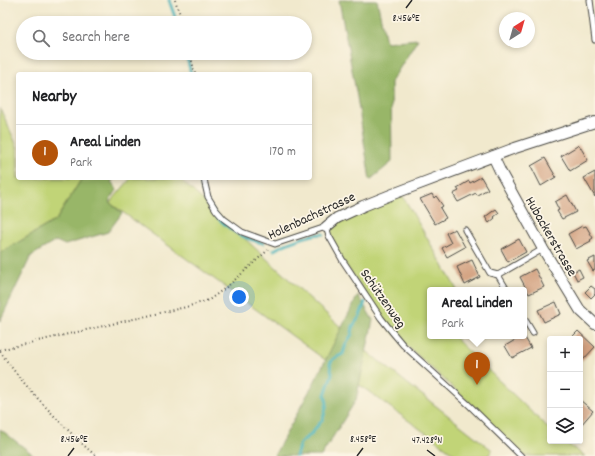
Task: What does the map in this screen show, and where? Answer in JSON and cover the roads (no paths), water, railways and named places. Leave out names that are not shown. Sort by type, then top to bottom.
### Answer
[{"type":"street","name":"Holenbachstrasse","points":[[326,227],[337,218],[363,206],[514,148],[595,122]]},
{"type":"street","name":"Hubackerstrasse","points":[[493,156],[543,249],[580,310],[595,324]]},
{"type":"lane","points":[[590,0],[595,40]]},
{"type":"lane","name":"Holenbachstrasse","points":[[204,180],[208,197],[216,210],[224,219],[242,232],[275,244],[326,227]]},
{"type":"lane","name":"Schützenweg","points":[[326,227],[329,236],[343,260],[381,318],[403,345],[470,406],[521,456]]},
{"type":"lane","points":[[465,230],[490,273],[498,275],[543,249]]},
{"type":"lane","points":[[498,275],[505,287]]},
{"type":"lane","points":[[527,323],[533,333]]},
{"type":"waterway","points":[[169,0],[175,16]]},
{"type":"waterway","points":[[188,60],[191,72]]},
{"type":"waterway","points":[[200,180],[204,195],[212,211],[218,218],[240,235],[263,243]]},
{"type":"waterway","points":[[274,250],[298,239],[323,234]]},
{"type":"waterway","points":[[296,456],[300,443],[310,435],[323,419],[327,403],[325,395],[332,374],[330,364],[333,359],[343,354],[346,344],[352,334],[353,326],[360,316],[365,302]]},
{"type":"place","name":"Areal Linden","points":[[477,385]]}]
